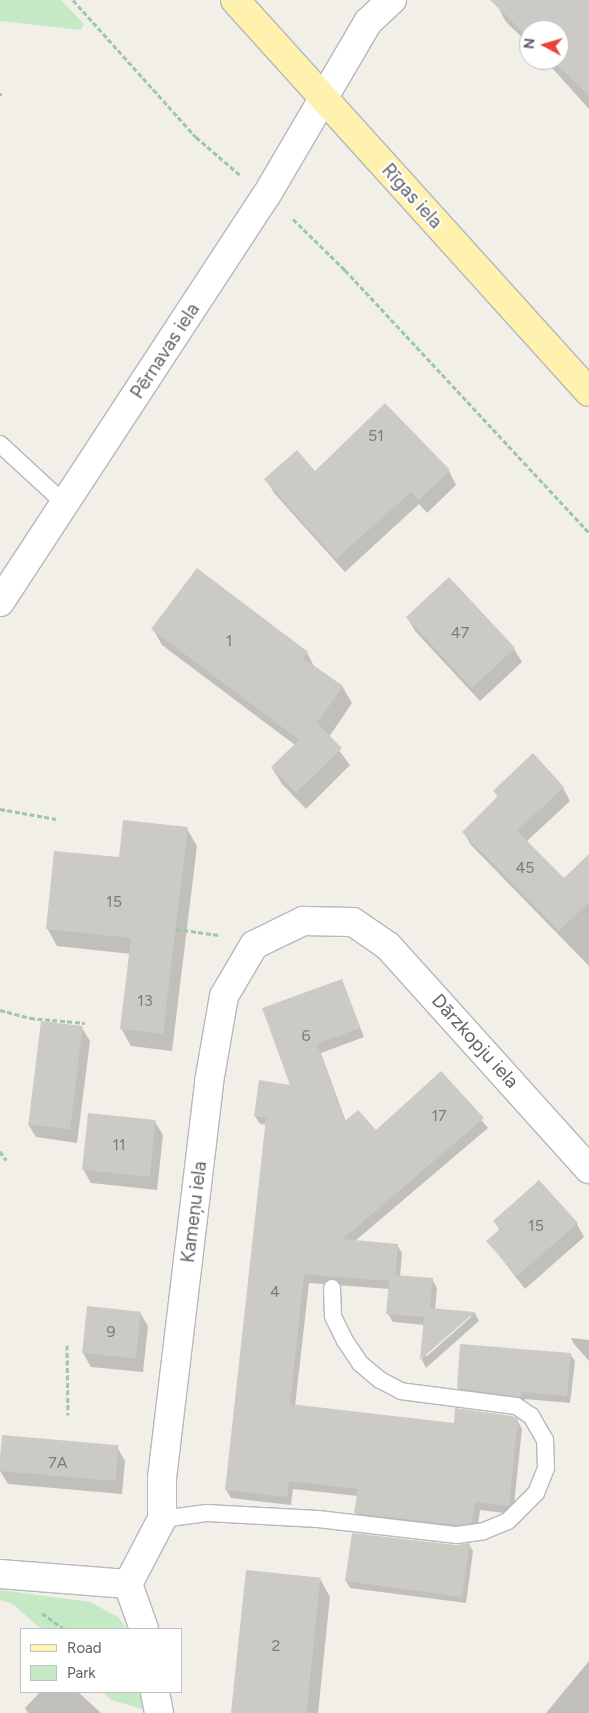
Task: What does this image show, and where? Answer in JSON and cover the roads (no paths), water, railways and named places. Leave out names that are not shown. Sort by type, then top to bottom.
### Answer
[{"type":"main road","name":"Rīgas iela","points":[[235,0],[589,392]]},
{"type":"street","name":"Pērnavas iela","points":[[0,602],[266,196],[368,22],[392,0]]},
{"type":"street","name":"Kameņu iela","points":[[128,1584],[162,1519],[164,1460],[209,1082],[224,996],[254,945],[303,921],[353,922]]},
{"type":"street","name":"Dārzkopju iela","points":[[353,922],[388,946],[589,1169]]},
{"type":"street","points":[[4,1574],[128,1584],[144,1628]]},
{"type":"street","points":[[155,1693],[160,1713]]},
{"type":"lane","points":[[0,444],[65,504]]},
{"type":"lane","points":[[162,1519],[207,1513],[318,1519],[457,1535],[484,1531],[508,1521],[536,1493],[546,1468],[545,1440],[531,1416],[516,1406],[401,1391],[380,1380],[360,1363],[346,1341],[334,1316],[332,1288]]}]
